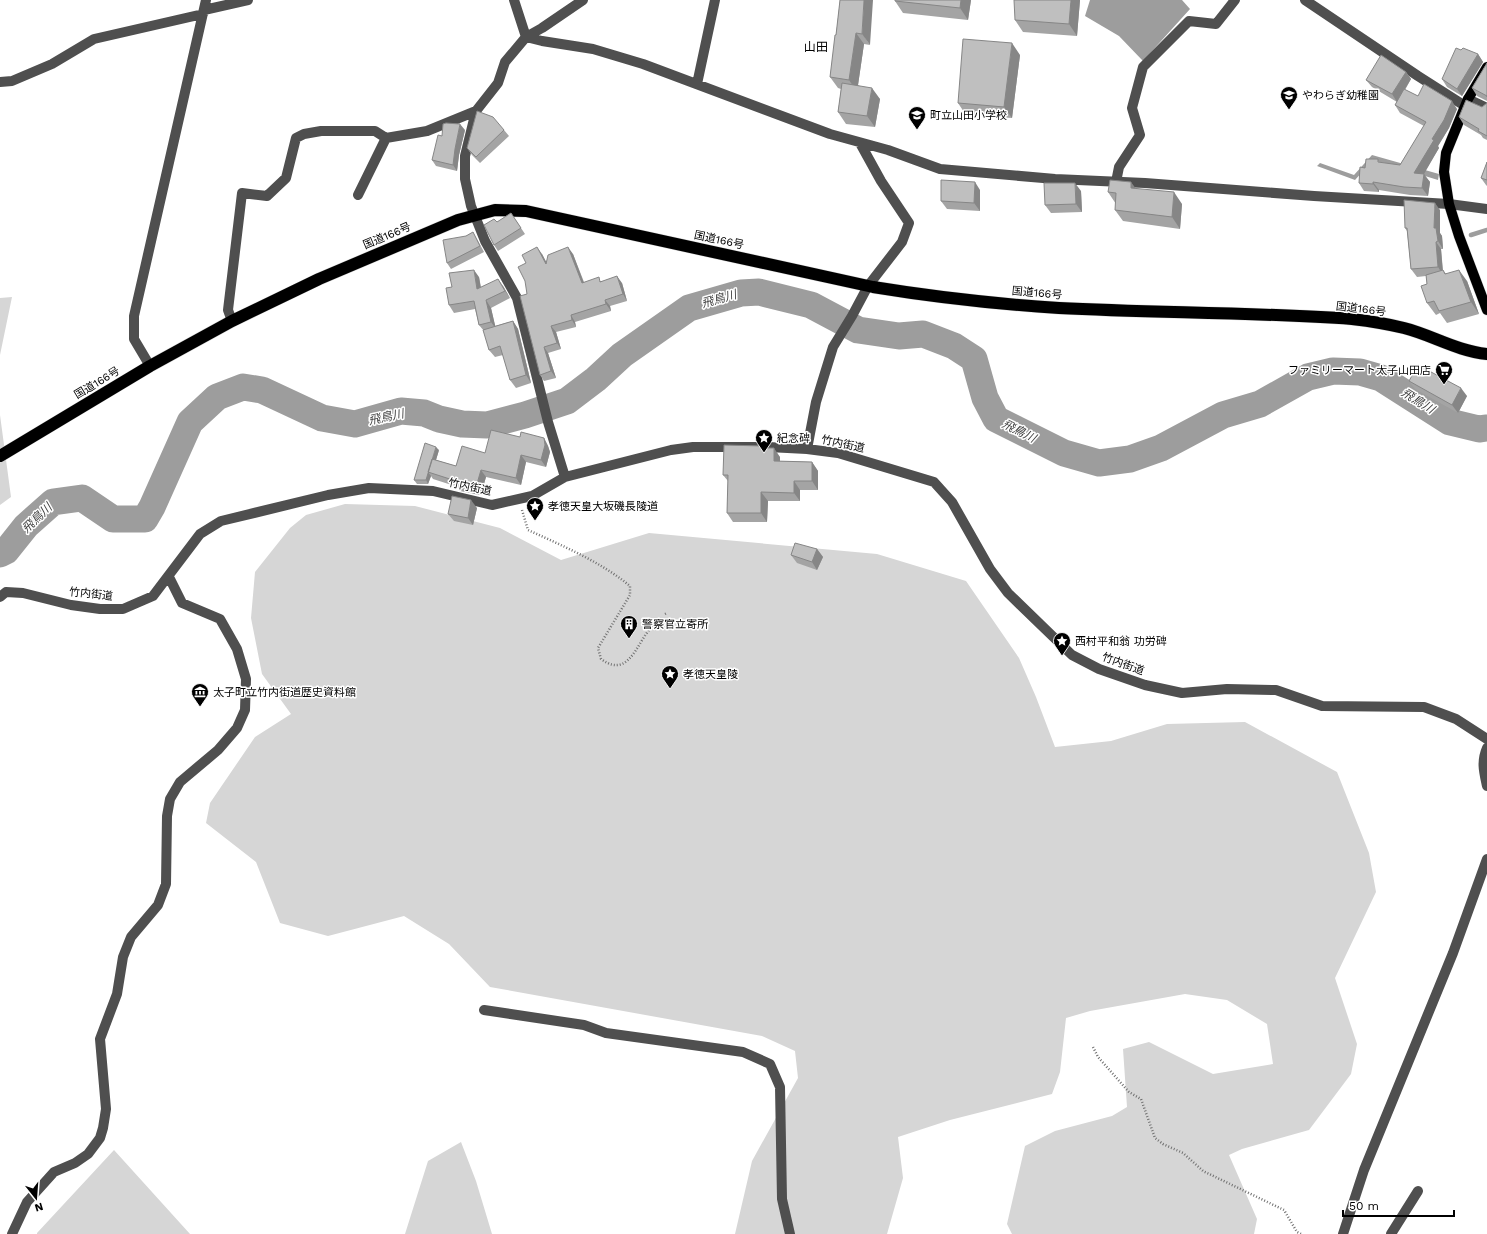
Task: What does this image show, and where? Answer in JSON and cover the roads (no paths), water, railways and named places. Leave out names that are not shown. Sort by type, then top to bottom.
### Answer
[{"type":"highway","name":"国道166号","points":[[0,456],[150,366],[232,321],[319,278],[458,220],[496,210],[526,211],[868,286],[931,296],[1058,308],[1250,314],[1353,320],[1404,328],[1458,348],[1475,353],[1487,354]]},
{"type":"main road","points":[[1487,67],[1466,102],[1446,153],[1444,172],[1449,204],[1459,236],[1487,310]]},
{"type":"street","points":[[150,366],[134,339],[134,316],[206,0]]},
{"type":"street","points":[[0,82],[12,81],[52,64],[94,39],[248,0]]},
{"type":"street","points":[[514,0],[526,37]]},
{"type":"street","points":[[565,477],[548,422],[517,298],[485,241],[474,216],[465,179],[465,156],[476,111],[498,83],[505,62],[526,37],[583,0]]},
{"type":"street","points":[[697,84],[715,0]]},
{"type":"street","points":[[1116,182],[1119,167],[1140,135],[1132,108],[1143,67],[1188,21],[1216,24],[1234,0]]},
{"type":"street","points":[[1305,0],[1418,76],[1466,102],[1487,108]]},
{"type":"street","points":[[526,37],[593,49],[643,64],[830,134],[888,150],[940,169],[1055,179],[1449,204],[1487,209]]},
{"type":"street","points":[[232,321],[228,310],[242,193],[267,196],[286,178],[296,138],[304,134],[321,131],[375,131],[386,138],[426,131],[476,111]]},
{"type":"street","points":[[358,195],[386,138]]},
{"type":"street","points":[[807,449],[816,402],[833,347],[868,286],[902,242],[909,223],[881,181],[860,143]]},
{"type":"street","name":"竹内街道","points":[[0,597],[6,592],[23,593],[71,605],[100,609],[123,609],[153,596],[200,534],[221,521],[328,495],[369,488],[433,491],[492,505],[520,500],[532,496],[565,477],[671,450],[693,447],[807,449],[838,453],[934,482],[952,502],[990,569],[1008,594],[1072,655],[1099,669],[1145,685],[1182,693],[1227,689],[1276,690],[1322,706],[1424,707],[1456,719],[1487,739]]},
{"type":"street","points":[[12,1234],[27,1202],[54,1172],[75,1163],[88,1154],[100,1138],[106,1108],[100,1039],[117,994],[123,957],[131,937],[158,904],[166,884],[167,816],[170,799],[180,782],[218,750],[237,728],[244,710],[246,679],[237,649],[220,619],[182,603],[168,577]]},
{"type":"street","points":[[1487,748],[1483,758],[1484,774],[1487,786]]},
{"type":"street","points":[[1343,1234],[1364,1170],[1453,953],[1487,859]]},
{"type":"street","points":[[484,1010],[584,1025],[606,1033],[743,1052],[770,1064],[780,1087],[782,1198],[790,1234]]},
{"type":"street","points":[[1393,1233],[1418,1191]]},
{"type":"waterway","points":[[1471,235],[1487,230]]},
{"type":"waterway","name":"飛鳥川","points":[[0,554],[6,551],[26,526],[53,502],[82,498],[113,519],[145,519],[152,507],[190,422],[217,397],[243,387],[262,390],[322,418],[355,424],[401,411],[424,413],[439,419],[462,424],[487,425],[525,415],[567,401],[596,379],[622,355],[689,308],[741,293],[759,292],[811,305],[858,330],[899,336],[923,334],[954,346],[974,359],[985,398],[996,419],[1064,453],[1099,463],[1130,459],[1161,448],[1223,415],[1260,404],[1308,377],[1333,371],[1360,372],[1381,378],[1450,422],[1479,429],[1487,428]]},
{"type":"place","name":"やわらぎ幼稚園","points":[[1289,110]]},
{"type":"place","name":"町立山田小学校","points":[[917,130]]},
{"type":"place","name":"ファミリーマート太子山田店","points":[[1444,385]]},
{"type":"place","name":"紀念碑","points":[[764,453]]},
{"type":"place","name":"孝徳天皇大坂磯長陵道","points":[[535,521]]},
{"type":"place","name":"警察官立寄所","points":[[629,639]]},
{"type":"place","name":"西村平和翁 功労碑","points":[[1062,656]]},
{"type":"place","name":"孝徳天皇陵","points":[[670,689]]},
{"type":"place","name":"太子町立竹内街道歴史資料館","points":[[200,707]]},
{"type":"district","name":"山田","points":[[816,47]]}]
